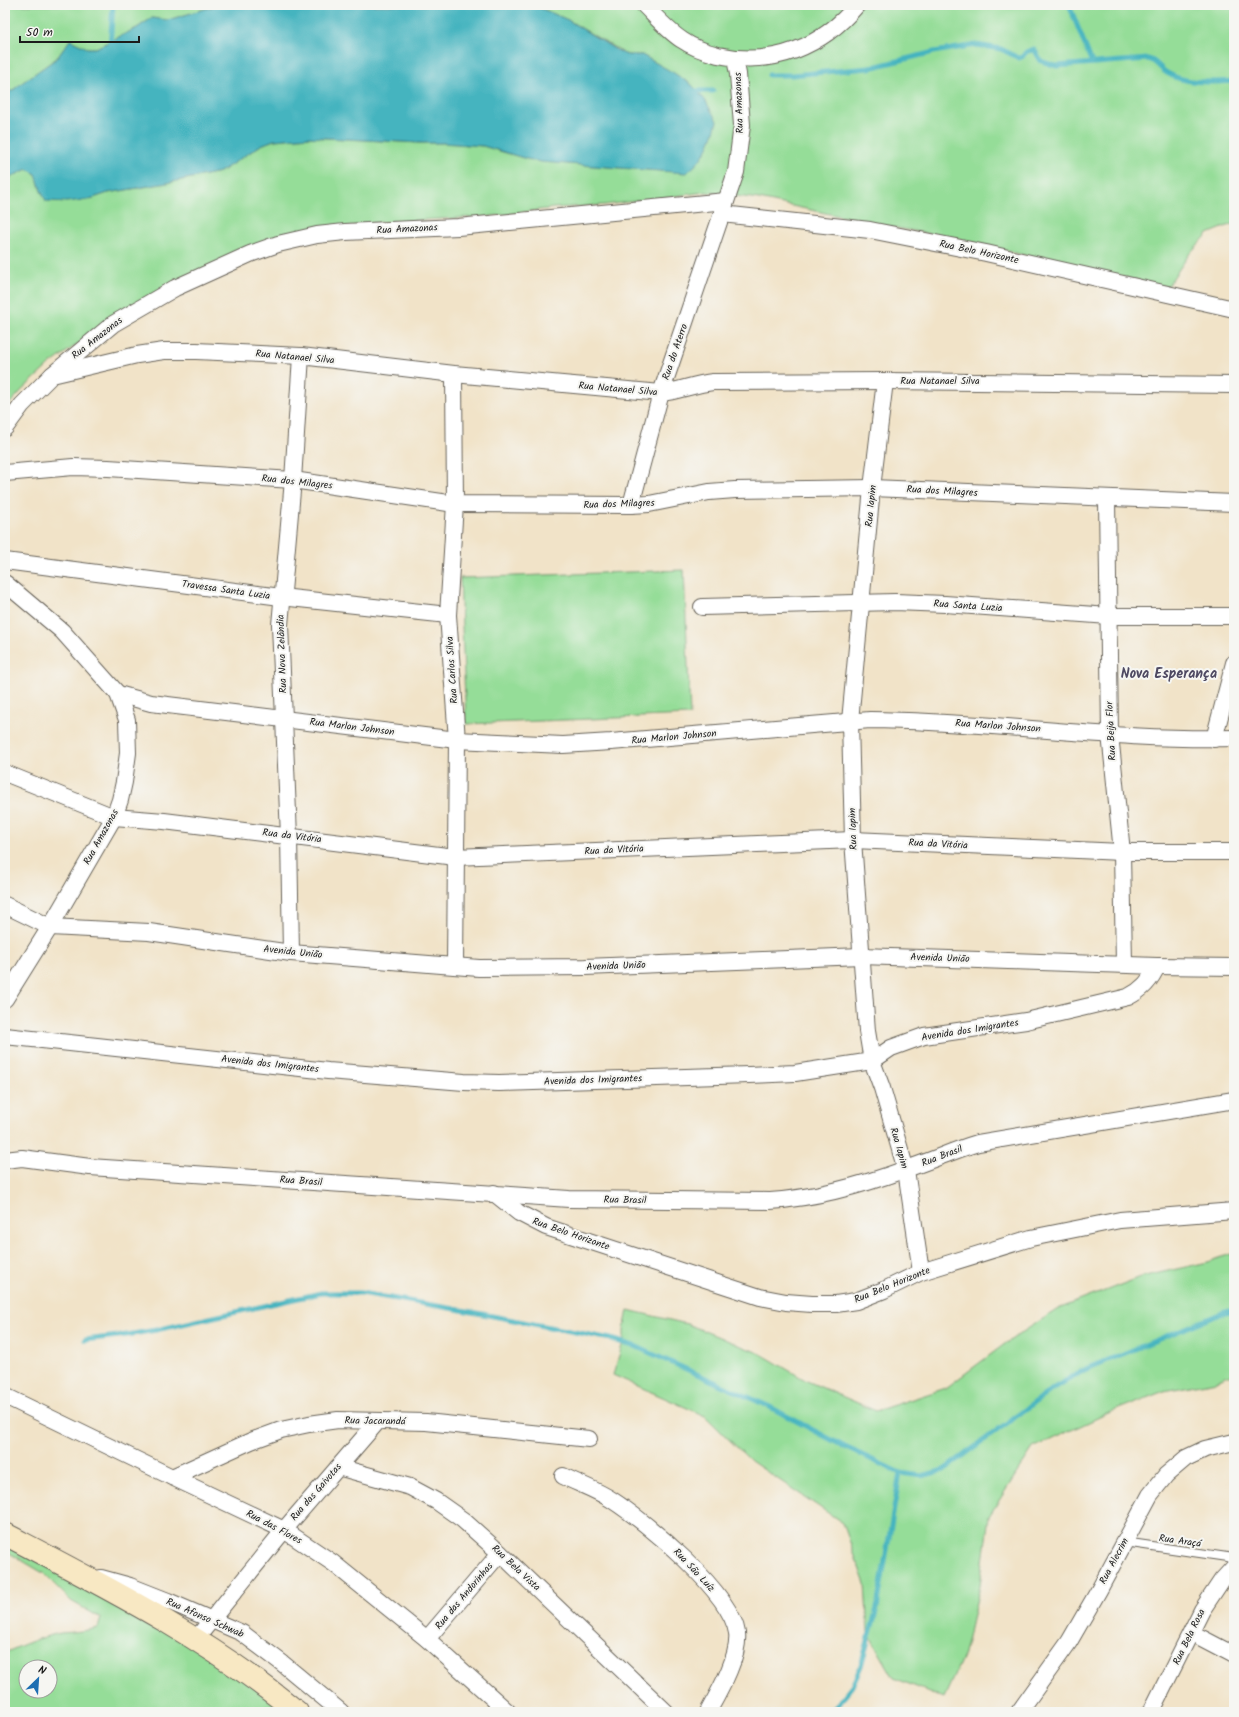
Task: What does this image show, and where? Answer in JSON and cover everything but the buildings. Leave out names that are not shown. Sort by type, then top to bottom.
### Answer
[{"type":"street","points":[[644,5],[660,23],[682,41],[708,53],[736,59],[752,60],[797,50],[822,37],[844,20],[857,5]]},
{"type":"street","name":"Rua Amazonas","points":[[5,428],[22,405],[52,375],[112,324],[175,288],[250,254],[278,244],[316,235],[345,232],[458,227],[724,208],[736,172],[742,125],[736,59]]},
{"type":"street","name":"Rua Belo Horizonte","points":[[724,208],[870,230],[986,253],[1234,309]]},
{"type":"street","name":"Rua do Aterro","points":[[631,505],[660,393],[724,208]]},
{"type":"street","name":"Rua Natanael Silva","points":[[52,375],[137,355],[196,351],[302,356],[454,374],[660,393],[669,392],[696,384],[713,382],[885,381],[1119,383],[1234,386]]},
{"type":"street","name":"Rua Nova Zelândia","points":[[291,953],[285,718],[280,656],[281,597],[293,480],[302,356]]},
{"type":"street","name":"Rua Carlos Silva","points":[[454,374],[455,504],[448,615],[457,740],[455,966]]},
{"type":"street","name":"Rua Iapim","points":[[885,381],[872,488],[850,721],[853,840],[867,1031],[872,1061],[882,1088],[906,1170],[921,1272]]},
{"type":"street","name":"Rua dos Milagres","points":[[5,473],[73,467],[293,480],[455,504],[631,505],[649,504],[709,492],[735,490],[872,488],[1107,499],[1234,503]]},
{"type":"street","name":"Rua Beija Flor","points":[[1107,499],[1110,734],[1122,852],[1124,964]]},
{"type":"street","name":"Travessa Santa Luzia","points":[[5,561],[281,597],[448,615]]},
{"type":"street","name":"Rua Amazonas","points":[[5,583],[62,631],[118,694],[127,720],[128,741],[124,782],[114,817],[50,927],[5,999]]},
{"type":"street","name":"Rua Santa Luzia","points":[[702,607],[861,602],[945,604],[1109,616],[1234,616]]},
{"type":"street","points":[[1214,739],[1234,663]]},
{"type":"street","name":"Rua Marlon Johnson","points":[[118,694],[150,703],[285,718],[457,740],[563,745],[618,742],[850,721],[910,720],[1110,734],[1214,739],[1234,738]]},
{"type":"street","name":"Rua da Vitória","points":[[5,773],[114,817],[164,820],[455,857],[853,840],[1122,852],[1234,852]]},
{"type":"street","name":"Avenida União","points":[[5,905],[50,927],[149,932],[291,953],[479,968],[585,967],[861,956],[1157,966],[1234,966]]},
{"type":"street","name":"Avenida dos Imigrantes","points":[[5,1036],[328,1071],[464,1082],[499,1083],[795,1073],[872,1061],[891,1048],[924,1036],[1026,1021],[1128,997],[1139,991],[1148,983],[1154,975],[1157,966]]},
{"type":"street","name":"Rua Brasil","points":[[5,1160],[22,1158],[90,1167],[494,1193],[576,1200],[770,1201],[820,1195],[906,1170],[955,1150],[978,1143],[1234,1100]]},
{"type":"street","name":"Rua Belo Horizonte","points":[[494,1193],[519,1213],[546,1227],[760,1297],[786,1302],[828,1304],[856,1301],[884,1290],[921,1272],[1031,1238],[1120,1220],[1234,1211]]},
{"type":"street","name":"Rua das Flores","points":[[5,1396],[284,1530],[333,1564],[428,1639],[508,1712]]},
{"type":"street","name":"Rua Jacarandá","points":[[172,1477],[251,1441],[281,1430],[338,1420],[426,1422],[589,1439]]},
{"type":"street","name":"Rua das Gaivotas","points":[[196,1639],[284,1530],[378,1421]]},
{"type":"street","name":"Rua Alecrim","points":[[1018,1712],[1069,1642],[1150,1495],[1166,1475],[1186,1458],[1205,1449],[1234,1442]]},
{"type":"street","name":"Rua Bela Vista","points":[[338,1467],[410,1487],[436,1501],[463,1520],[500,1553],[666,1712]]},
{"type":"street","name":"Rua São Luíz","points":[[563,1476],[611,1499],[669,1543],[703,1578],[729,1612],[737,1634],[734,1656],[718,1694],[708,1712]]},
{"type":"street","name":"Rua Afonso Schwab","points":[[5,1534],[196,1639],[263,1684],[297,1712]]},
{"type":"street","name":"Rua das Andorinhas","points":[[428,1639],[500,1553]]},
{"type":"street","name":"Rua Bela Rosa","points":[[1151,1712],[1205,1605],[1222,1580],[1234,1567]]},
{"type":"street","name":"Rua Afonso Schwab","points":[[71,1569],[130,1586],[242,1633],[282,1663],[341,1712]]},
{"type":"street","points":[[1192,1633],[1234,1655]]},
{"type":"lane","name":"Rua Araçá","points":[[1124,1542],[1234,1558]]},
{"type":"green space","points":[[5,5],[218,5],[168,20],[152,18],[137,28],[96,48],[87,48],[70,40],[57,58],[12,91],[5,93]]},
{"type":"green space","points":[[533,5],[1234,5],[1234,225],[1232,224],[1208,234],[1190,253],[1167,287],[959,239],[891,227],[759,199],[706,192],[605,205],[554,208],[494,216],[367,223],[291,238],[87,337],[49,365],[23,389],[5,409],[5,182],[9,178],[27,169],[36,174],[41,191],[90,199],[108,193],[220,172],[261,145],[274,140],[309,137],[483,146],[527,159],[569,164],[663,171],[692,85],[642,55],[627,55],[568,20]]},
{"type":"green space","points":[[684,570],[690,715],[466,724],[460,578]]},
{"type":"green space","points":[[1234,1253],[1234,1374],[1216,1381],[1164,1391],[1106,1414],[1033,1448],[989,1516],[980,1585],[964,1654],[944,1698],[894,1678],[868,1633],[865,1584],[843,1523],[751,1461],[705,1416],[613,1375],[624,1339],[624,1330],[628,1310],[687,1324],[761,1354],[807,1381],[876,1411],[946,1388],[1006,1343],[1058,1309],[1141,1277],[1208,1262]]},
{"type":"green space","points":[[5,1542],[212,1655],[295,1712],[5,1712],[5,1653],[47,1636],[98,1628],[101,1618],[71,1601],[43,1573],[6,1551]]},
{"type":"water","points":[[218,5],[533,5],[568,20],[618,51],[627,55],[642,55],[674,73],[692,85],[705,100],[717,121],[713,136],[702,157],[698,163],[686,173],[541,162],[483,146],[309,137],[274,140],[261,145],[220,172],[108,193],[90,199],[67,202],[46,201],[41,191],[36,174],[27,169],[9,178],[5,182],[5,93],[12,91],[57,58],[70,40],[87,48],[96,48],[137,28],[152,18],[168,20]]},
{"type":"waterway","points":[[110,46],[113,5]]},
{"type":"waterway","points":[[1069,5],[1092,63]]},
{"type":"waterway","points":[[769,75],[792,75],[869,68],[934,52],[976,45],[1001,49],[1019,58],[1026,52],[1034,49],[1041,61],[1056,66],[1148,59],[1154,61],[1167,73],[1175,77],[1200,82],[1234,81]]},
{"type":"waterway","points":[[691,91],[713,91]]},
{"type":"waterway","points":[[85,1340],[156,1330],[321,1293],[361,1293],[467,1311],[611,1339],[637,1347],[768,1406],[845,1447],[900,1473],[922,1476],[944,1470],[1054,1388],[1084,1370],[1222,1313],[1234,1310]]},
{"type":"waterway","points":[[831,1712],[852,1686],[861,1666],[877,1608],[900,1473]]},
{"type":"district","name":"Nova Esperança","points":[[1169,674]]}]
